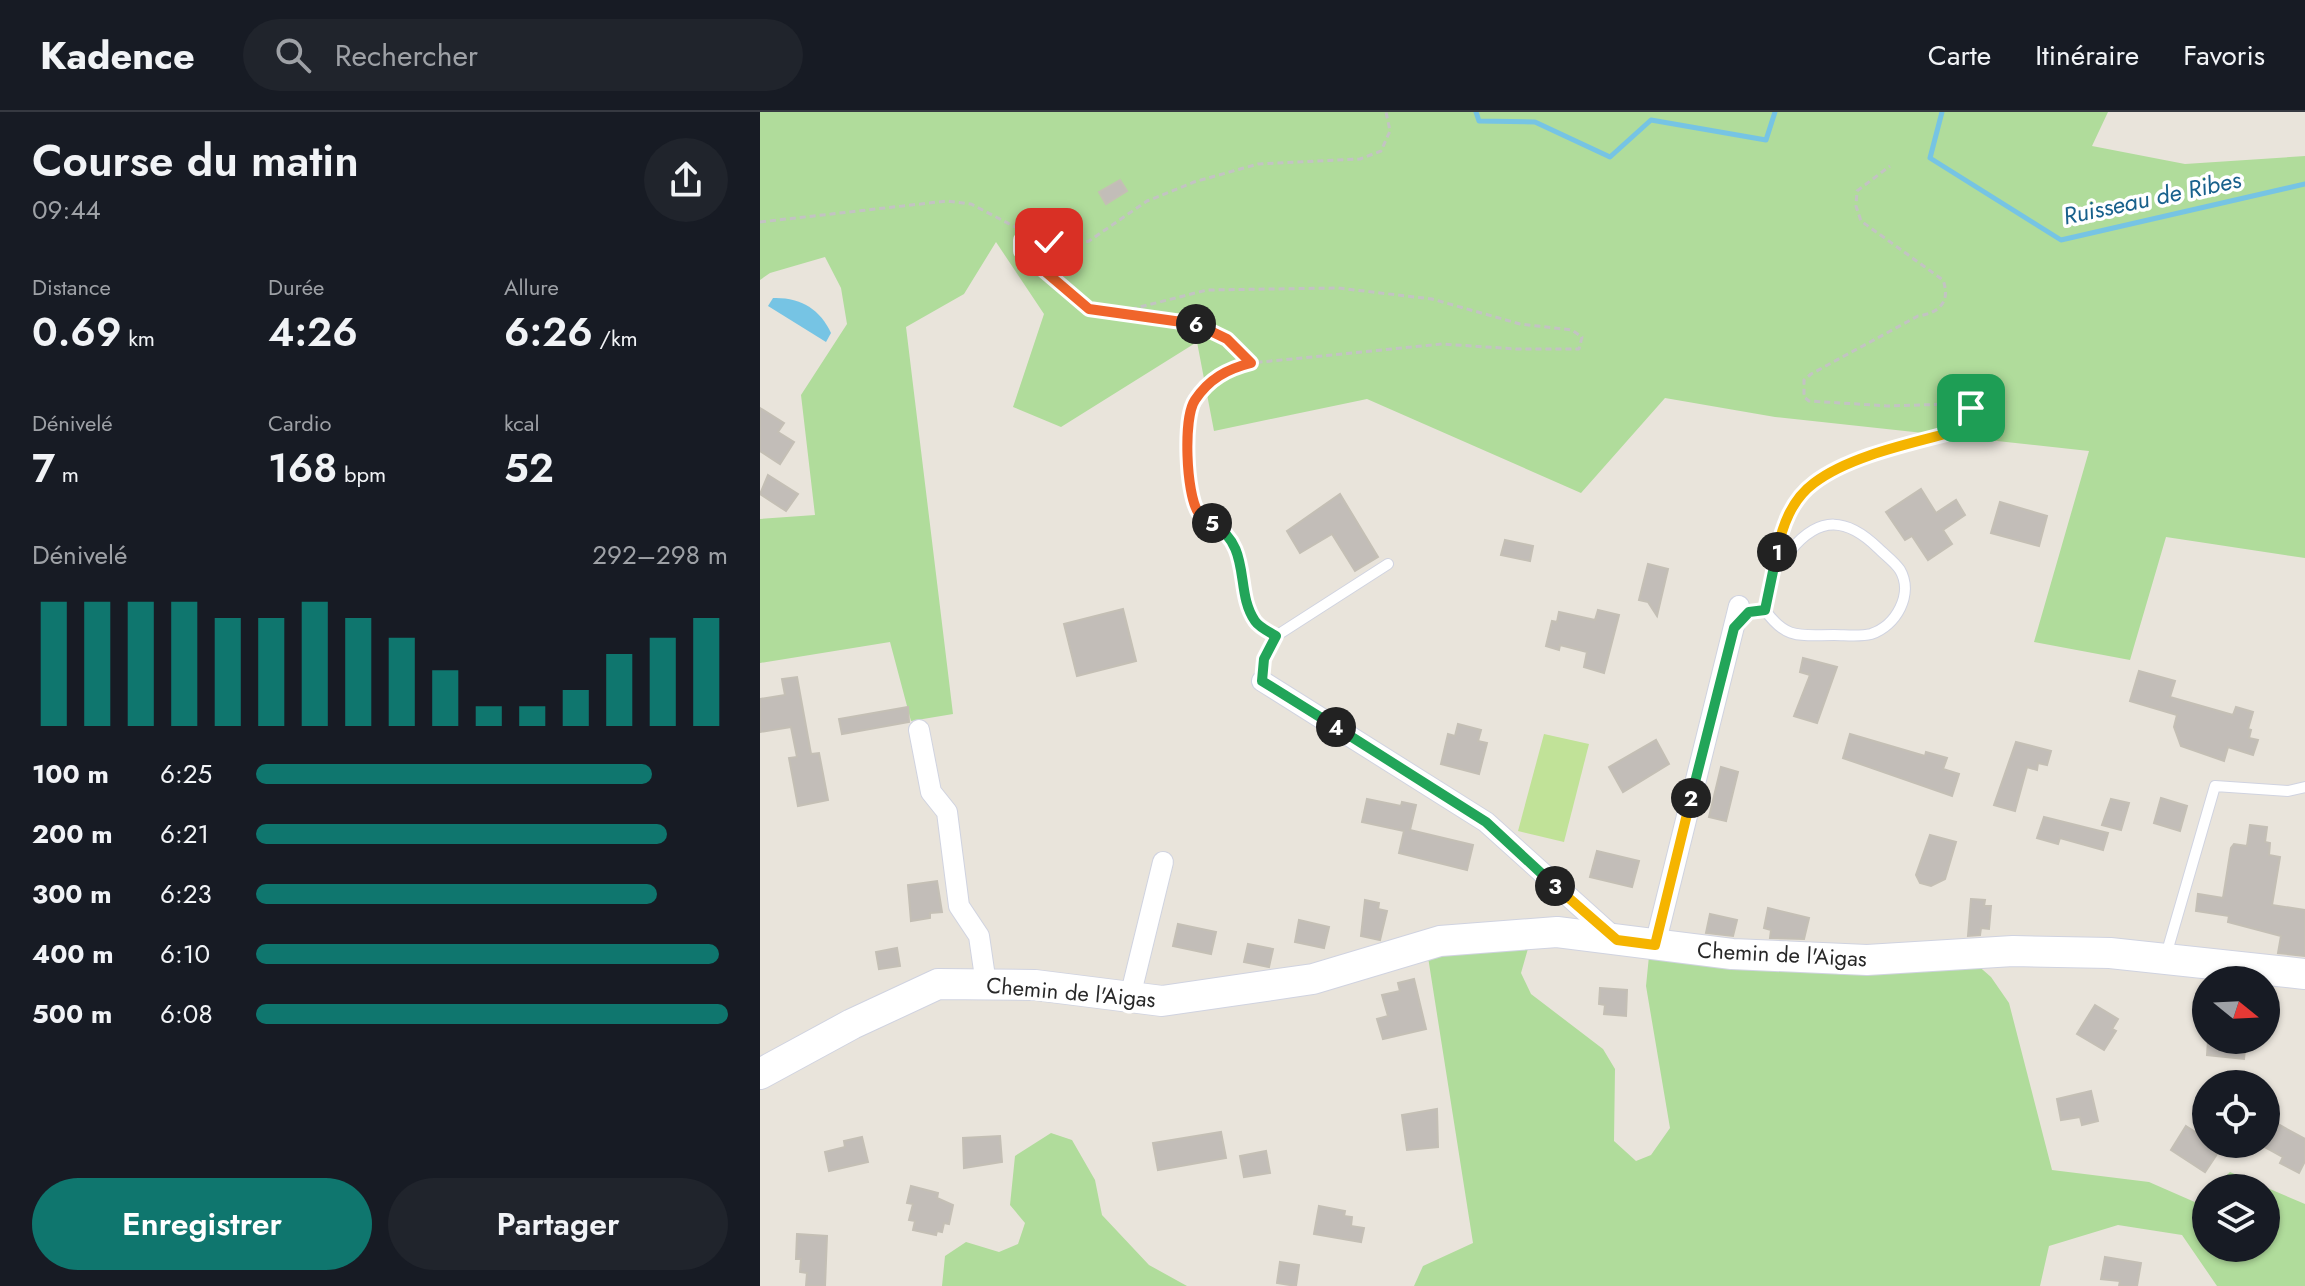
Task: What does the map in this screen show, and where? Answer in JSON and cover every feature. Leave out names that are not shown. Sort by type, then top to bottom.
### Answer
[{"type":"street","points":[[1655,945],[1739,606]]},
{"type":"street","points":[[1262,681],[1486,822],[1617,940]]},
{"type":"street","points":[[919,730],[931,792],[947,812],[959,906],[979,936],[986,984]]},
{"type":"street","points":[[1130,997],[1163,862]]},
{"type":"street","name":"Chemin de l'Aigas","points":[[760,1074],[852,1024],[938,984],[1035,985],[1162,1001],[1313,979],[1440,941],[1557,932],[1732,954],[1867,960],[2013,951],[2110,953],[2305,974]]},
{"type":"lane","points":[[1840,524],[1860,531],[1899,569],[1906,586],[1903,603],[1883,629],[1869,635],[1790,635],[1775,625],[1765,610],[1772,573],[1805,534],[1821,526],[1840,524]]},
{"type":"lane","points":[[1262,681],[1264,659],[1276,636],[1388,564]]},
{"type":"lane","points":[[1734,628],[1749,612],[1765,610]]},
{"type":"lane","points":[[2165,959],[2215,786],[2288,791],[2305,787]]},
{"type":"path","points":[[760,222],[947,201],[971,204],[1027,233],[1071,246],[1089,241],[1147,201],[1194,182],[1258,164],[1360,159],[1381,151],[1390,131],[1386,112]]},
{"type":"path","points":[[1772,573],[1783,524],[1814,483],[1860,460],[1971,427],[1977,421],[1971,408],[1950,404],[1888,406],[1809,401],[1804,397],[1804,380],[1811,374],[1918,316],[1935,314],[1945,302],[1947,292],[1943,280],[1861,221],[1856,206],[1857,191],[1890,166]]},
{"type":"path","points":[[1027,233],[1021,240],[1021,251],[1089,309],[1213,330],[1251,363]]},
{"type":"path","points":[[1116,313],[1207,290],[1338,288],[1432,299],[1520,324],[1572,330],[1582,337],[1579,349],[1442,344],[1251,363],[1229,369],[1209,382],[1187,414],[1189,479],[1197,511],[1222,529],[1238,556],[1256,623],[1276,636]]},
{"type":"green space","points":[[760,112],[2108,112],[2092,146],[2185,164],[2305,156],[2305,558],[2166,537],[2130,660],[2034,642],[2089,451],[1775,417],[1665,398],[1581,493],[1367,399],[1214,431],[1197,342],[1061,427],[1013,407],[1044,314],[996,242],[964,294],[906,327],[953,714],[911,721],[890,642],[760,663],[760,519],[815,515],[801,395],[847,324],[841,288],[825,257],[770,273],[760,280]]},
{"type":"green space","points":[[1544,734],[1589,744],[1564,842],[1518,831]]},
{"type":"green space","points":[[1529,945],[1521,973],[1531,994],[1603,1049],[1615,1069],[1614,1141],[1636,1161],[1651,1155],[1670,1128],[1646,986],[1649,956],[1975,963],[1991,977],[2009,1003],[2052,1170],[2149,1182],[2192,1201],[2192,1250],[2182,1235],[2118,1225],[2049,1246],[2040,1286],[1414,1286],[1423,1266],[1473,1243],[1428,957]]},
{"type":"green space","points":[[1051,1133],[1072,1140],[1095,1180],[1102,1215],[1149,1265],[1187,1286],[942,1286],[945,1256],[966,1242],[999,1252],[1018,1244],[1025,1223],[1010,1205],[1015,1156]]},
{"type":"green space","points":[[2280,1193],[2305,1204],[2305,1286],[2217,1286],[2201,1262],[2280,1262]]},
{"type":"water","points":[[773,298],[800,302],[815,311],[831,333],[826,342],[768,306]]},
{"type":"building","points":[[1120,180],[1127,191],[1106,204],[1099,192]]},
{"type":"building","points":[[760,408],[784,423],[778,432],[794,442],[780,464],[760,451]]},
{"type":"building","points":[[768,475],[798,494],[786,511],[760,494]]},
{"type":"building","points":[[1921,489],[1936,513],[1956,500],[1965,515],[1943,530],[1952,544],[1928,560],[1912,536],[1905,540],[1886,512]]},
{"type":"building","points":[[1340,494],[1378,557],[1355,571],[1332,534],[1300,553],[1287,531]]},
{"type":"building","points":[[2000,502],[2047,516],[2039,546],[1991,533]]},
{"type":"building","points":[[1505,540],[1533,546],[1530,561],[1501,555]]},
{"type":"building","points":[[1648,564],[1668,569],[1657,616],[1648,602],[1639,600]]},
{"type":"building","points":[[1123,609],[1136,661],[1077,676],[1064,624]]},
{"type":"building","points":[[1598,610],[1619,615],[1604,673],[1584,667],[1587,652],[1560,645],[1559,650],[1546,646],[1552,621],[1557,622],[1559,612],[1595,620]]},
{"type":"building","points":[[1803,658],[1837,667],[1817,723],[1794,716],[1810,675],[1800,672]]},
{"type":"building","points":[[2139,671],[2175,681],[2170,697],[2233,715],[2236,707],[2253,712],[2249,738],[2258,740],[2253,755],[2228,747],[2224,761],[2181,746],[2174,727],[2177,715],[2130,701]]},
{"type":"building","points":[[797,677],[811,754],[819,753],[828,800],[798,806],[789,758],[797,757],[791,727],[760,732],[760,699],[785,695],[782,679]]},
{"type":"building","points":[[908,707],[909,722],[842,734],[839,719]]},
{"type":"building","points":[[1458,724],[1481,730],[1478,741],[1487,743],[1479,774],[1441,764],[1448,734],[1455,736]]},
{"type":"building","points":[[1850,734],[1925,756],[1926,752],[1947,758],[1943,769],[1959,774],[1952,796],[1843,758]]},
{"type":"building","points":[[1656,740],[1669,764],[1623,792],[1609,767]]},
{"type":"building","points":[[2016,742],[2051,751],[2047,765],[2038,763],[2037,770],[2027,767],[2015,811],[1994,805]]},
{"type":"building","points":[[1721,767],[1738,772],[1726,821],[1709,817]]},
{"type":"building","points":[[2161,798],[2187,806],[2180,831],[2154,823]]},
{"type":"building","points":[[1367,799],[1401,806],[1402,802],[1416,805],[1410,830],[1473,845],[1467,870],[1399,853],[1404,831],[1362,822]]},
{"type":"building","points":[[2111,799],[2129,803],[2121,830],[2102,825]]},
{"type":"building","points":[[2044,817],[2108,833],[2103,850],[2060,838],[2058,844],[2037,838]]},
{"type":"building","points":[[2250,825],[2267,827],[2265,842],[2270,843],[2269,855],[2280,857],[2272,905],[2305,910],[2305,956],[2278,953],[2281,936],[2228,922],[2229,916],[2196,911],[2198,894],[2223,898],[2231,848],[2234,844],[2247,846]]},
{"type":"building","points":[[1930,835],[1956,842],[1945,879],[1931,886],[1920,883],[1916,875]]},
{"type":"building","points":[[1597,851],[1639,861],[1632,887],[1590,877]]},
{"type":"building","points":[[937,881],[942,912],[930,913],[930,918],[911,921],[908,885]]},
{"type":"building","points":[[1971,899],[1985,900],[1984,906],[1991,906],[1989,929],[1981,928],[1980,935],[1968,936]]},
{"type":"building","points":[[1365,900],[1379,903],[1378,909],[1387,911],[1380,940],[1361,936]]},
{"type":"building","points":[[1768,908],[1809,918],[1804,939],[1770,938],[1771,930],[1764,928]]},
{"type":"building","points":[[1710,914],[1737,920],[1733,936],[1706,933]]},
{"type":"building","points":[[1299,920],[1329,927],[1324,948],[1295,942]]},
{"type":"building","points":[[1178,924],[1216,932],[1211,954],[1173,946]]},
{"type":"building","points":[[1248,944],[1273,949],[1269,967],[1244,962]]},
{"type":"building","points":[[897,948],[900,966],[879,969],[876,952]]},
{"type":"building","points":[[1414,979],[1426,1029],[1383,1039],[1377,1019],[1388,1016],[1382,995],[1400,991],[1398,983]]},
{"type":"building","points":[[1600,988],[1627,990],[1626,1016],[1604,1014],[1605,1005],[1599,1004]]},
{"type":"building","points":[[2095,1005],[2118,1019],[2112,1029],[2116,1031],[2104,1050],[2077,1034]]},
{"type":"building","points":[[2207,1054],[2245,1054],[2244,1059]]},
{"type":"building","points":[[2091,1091],[2098,1121],[2082,1125],[2080,1117],[2061,1120],[2057,1099]]},
{"type":"building","points":[[1437,1109],[1438,1147],[1407,1150],[1402,1115]]},
{"type":"building","points":[[2280,1125],[2305,1139],[2305,1161],[2299,1173],[2280,1163],[2283,1157],[2280,1155]]},
{"type":"building","points":[[2186,1126],[2192,1130],[2192,1158],[2214,1158],[2205,1172],[2171,1150]]},
{"type":"building","points":[[1221,1132],[1226,1158],[1158,1170],[1153,1143]]},
{"type":"building","points":[[1000,1136],[1002,1162],[964,1168],[963,1138]]},
{"type":"building","points":[[862,1137],[868,1162],[829,1171],[825,1152],[845,1147],[844,1141]]},
{"type":"building","points":[[1266,1151],[1270,1173],[1244,1177],[1240,1156]]},
{"type":"building","points":[[911,1186],[938,1193],[937,1198],[953,1205],[949,1224],[944,1223],[942,1232],[937,1231],[936,1235],[913,1230],[915,1221],[909,1220],[913,1204],[907,1203]]},
{"type":"building","points":[[1319,1206],[1345,1211],[1344,1216],[1352,1217],[1351,1226],[1364,1228],[1361,1242],[1314,1234]]},
{"type":"building","points":[[797,1234],[827,1236],[825,1286],[806,1286],[807,1273],[800,1272],[801,1259],[796,1259]]},
{"type":"building","points":[[2105,1257],[2141,1263],[2137,1286],[2119,1286],[2120,1281],[2101,1279]]},
{"type":"building","points":[[1280,1262],[1299,1265],[1296,1286],[1277,1283]]},
{"type":"waterway","name":"Ruisseau de Ribes","points":[[1476,112],[1479,121],[1535,122],[1610,157],[1651,120],[1766,140],[1775,112]]},
{"type":"waterway","name":"Ruisseau de Ribes","points":[[1942,112],[1930,158],[2061,240],[2305,184]]},
{"type":"route","points":[[1049,242],[1027,233],[1021,240],[1021,251],[1089,309],[1134,318],[1172,320],[1213,330],[1251,363],[1229,369],[1209,382],[1193,402],[1187,414],[1189,479],[1197,511],[1222,529],[1234,546],[1243,566],[1249,609],[1256,623],[1276,636],[1264,659],[1262,681],[1486,822],[1617,940],[1655,945],[1734,628],[1749,612],[1765,610],[1783,524],[1796,502],[1814,483],[1860,460],[1971,427],[1977,421],[1976,413],[1971,408]]}]
